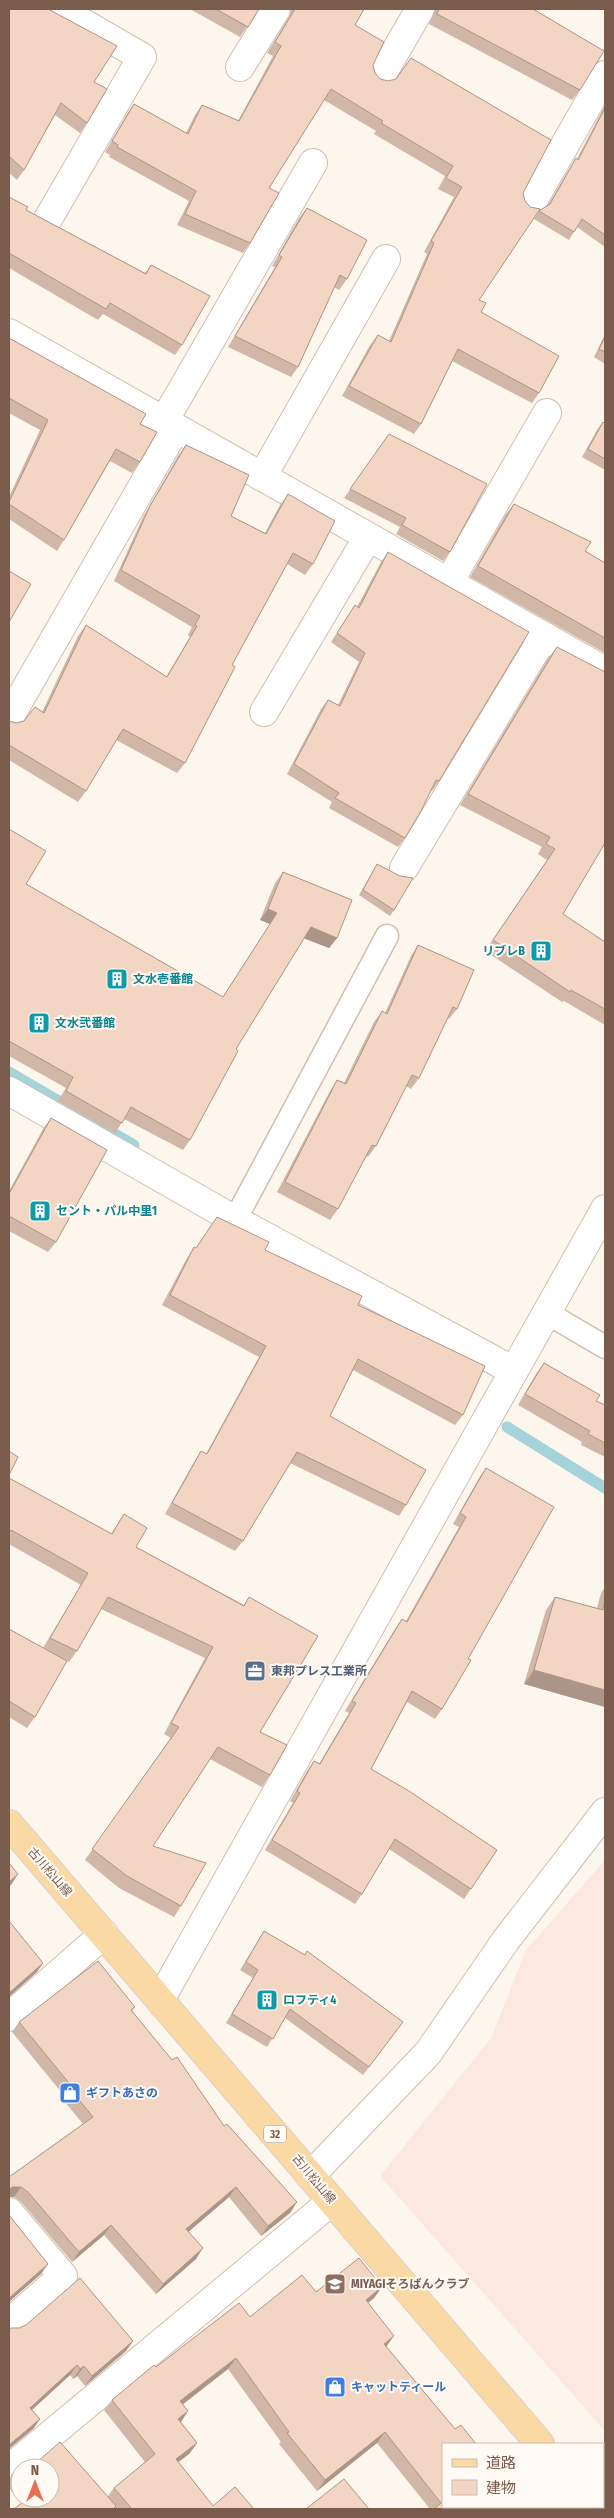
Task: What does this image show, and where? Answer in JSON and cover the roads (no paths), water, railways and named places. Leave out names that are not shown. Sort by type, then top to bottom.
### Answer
[{"type":"main road","name":"古川松山線","points":[[9,1824],[539,2443]]},
{"type":"street","points":[[48,220],[142,57],[59,9]]},
{"type":"street","points":[[240,67],[276,9]]},
{"type":"street","points":[[381,76],[420,9]]},
{"type":"street","points":[[531,204],[605,75]]},
{"type":"street","points":[[9,718],[313,163]]},
{"type":"street","points":[[262,477],[386,258]]},
{"type":"street","points":[[9,333],[605,671]]},
{"type":"street","points":[[449,582],[547,413]]},
{"type":"street","points":[[264,712],[368,537]]},
{"type":"street","points":[[404,868],[544,636]]},
{"type":"street","points":[[9,1091],[235,1220],[514,1371]]},
{"type":"street","points":[[160,2000],[605,1209]]},
{"type":"street","points":[[310,2176],[428,2053],[506,1940],[605,1812]]},
{"type":"street","points":[[9,2017],[104,1934]]},
{"type":"street","points":[[9,2469],[332,2201]]},
{"type":"street","points":[[9,2212],[63,2276],[9,2323]]},
{"type":"lane","points":[[235,1220],[387,936]]},
{"type":"lane","points":[[547,1313],[605,1347]]},
{"type":"waterway","points":[[9,1072],[134,1145]]},
{"type":"waterway","points":[[507,1427],[605,1488]]},
{"type":"place","name":"リブレB","points":[[541,951]]},
{"type":"place","name":"文水壱番館","points":[[117,979]]},
{"type":"place","name":"文水弐番館","points":[[39,1023]]},
{"type":"place","name":"セント・パル中里1","points":[[40,1211]]},
{"type":"place","name":"東邦プレス工業所","points":[[255,1671]]},
{"type":"place","name":"ロフティ4","points":[[267,2000]]},
{"type":"place","name":"ギフトあさの","points":[[70,2093]]},
{"type":"place","name":"MIYAGIそろばんクラブ","points":[[335,2284]]},
{"type":"place","name":"キャットティール","points":[[335,2387]]}]
